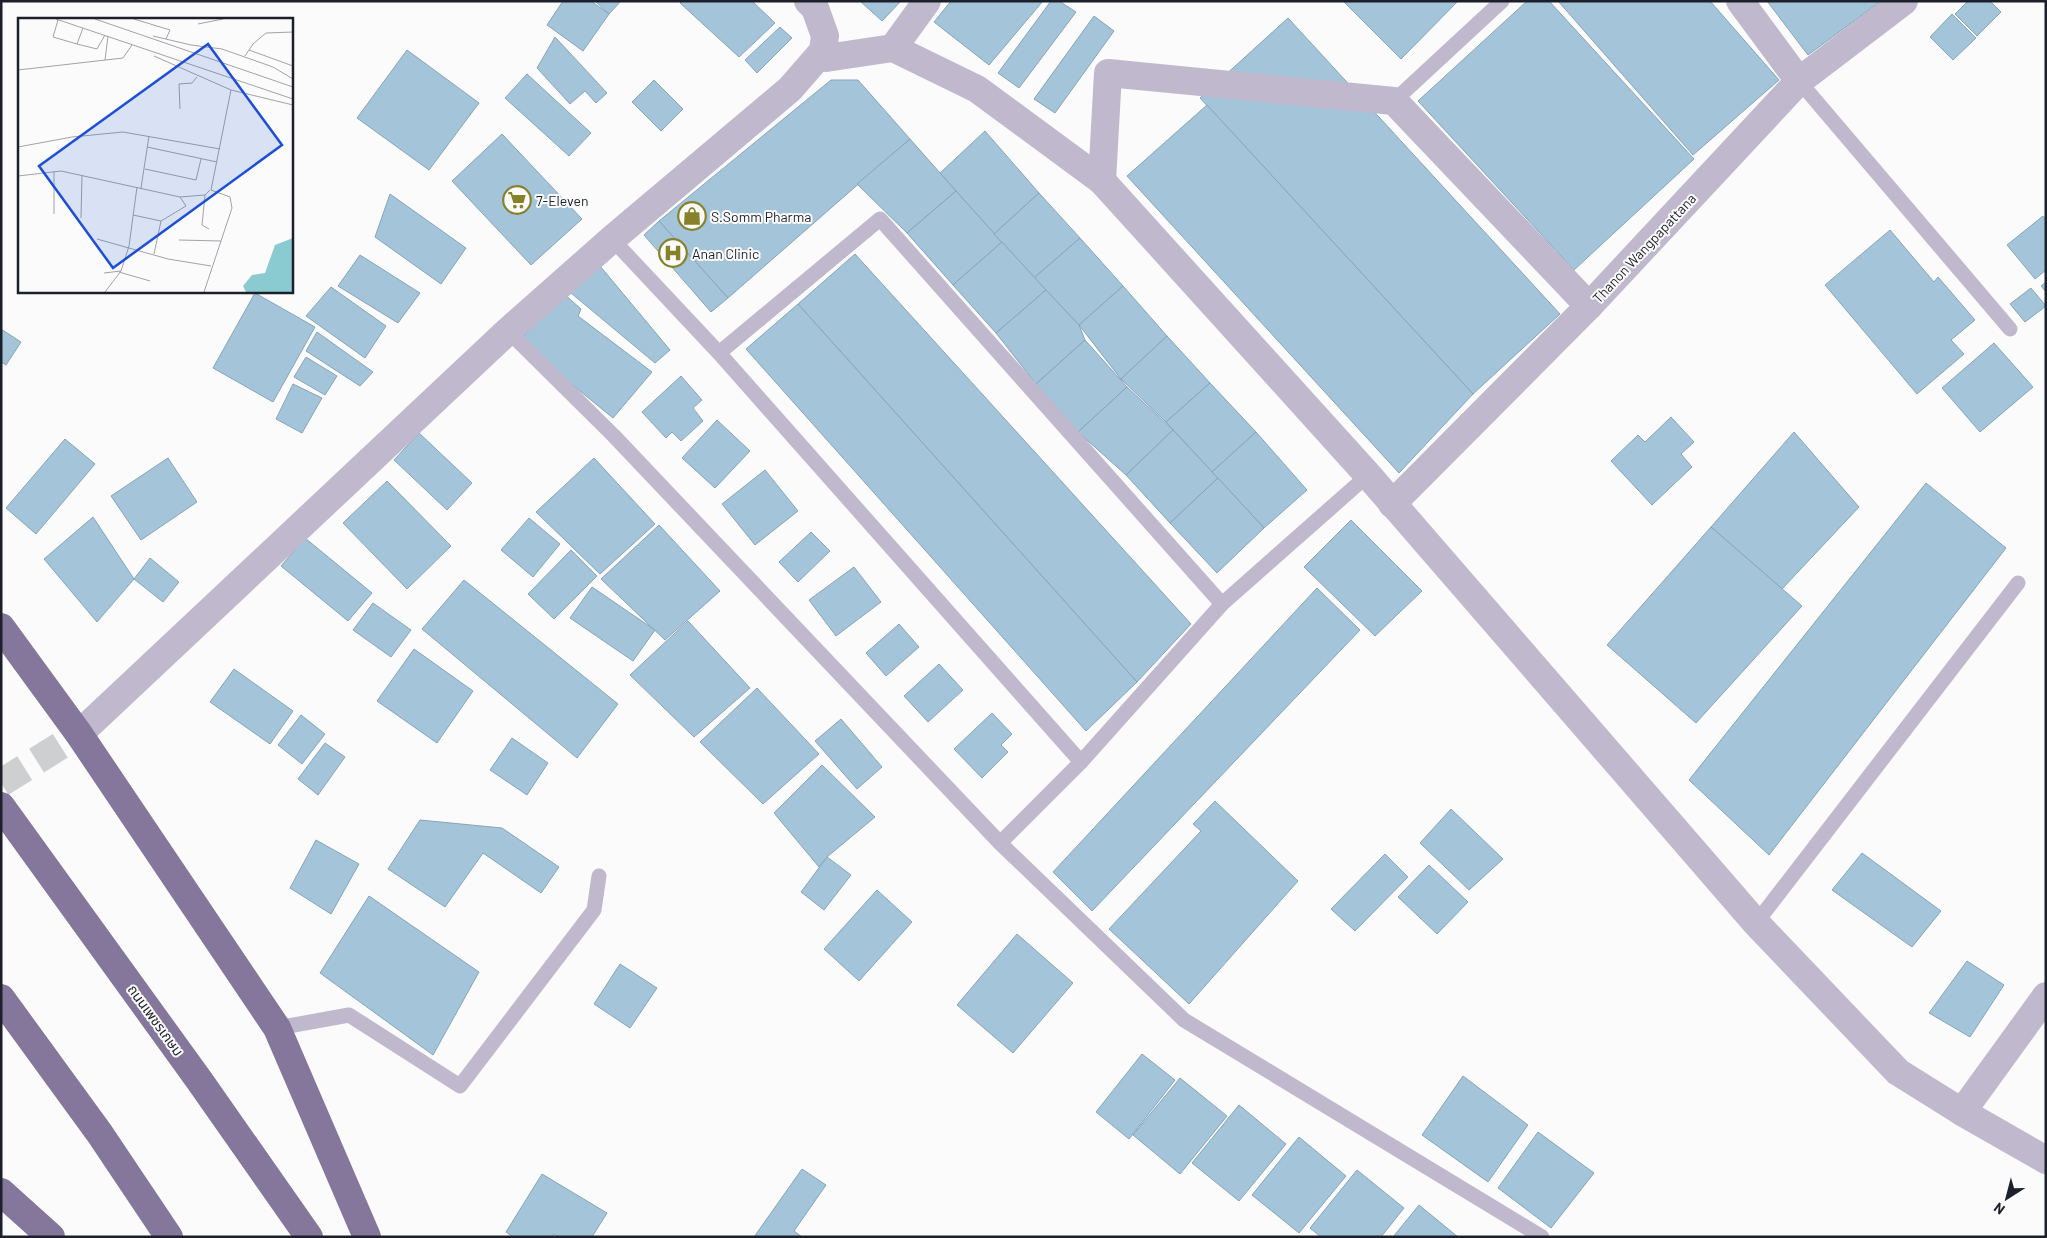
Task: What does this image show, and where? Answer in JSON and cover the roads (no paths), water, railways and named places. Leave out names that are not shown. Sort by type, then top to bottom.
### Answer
[{"type":"highway","points":[[1,627],[79,734],[277,1028],[367,1237]]},
{"type":"highway","name":"ถนนเพชรเกษม","points":[[1,806],[199,1080],[308,1237]]},
{"type":"highway","points":[[1,998],[100,1134],[169,1237]]},
{"type":"highway","points":[[1,1192],[51,1237]]},
{"type":"street","points":[[79,734],[508,331],[612,239],[790,89],[823,52],[824,36],[815,8],[808,1]]},
{"type":"street","points":[[893,48],[927,1]]},
{"type":"street","points":[[1740,1],[1799,81]]},
{"type":"street","name":"Thanon Wangpapattana","points":[[1392,504],[1589,306],[1799,81],[1904,1]]},
{"type":"street","points":[[826,58],[893,48],[977,89],[1102,181],[1156,238],[1368,475],[1756,923],[1898,1072],[1962,1112],[2046,1160]]},
{"type":"street","points":[[1102,181],[1108,73],[1394,101],[1589,306]]},
{"type":"street","points":[[1962,1112],[2046,996]]},
{"type":"lane","points":[[1394,101],[1502,1]]},
{"type":"lane","points":[[1799,81],[2010,328]]},
{"type":"lane","points":[[719,353],[880,219],[1222,604]]},
{"type":"lane","points":[[612,239],[719,353],[1081,762]]},
{"type":"lane","points":[[508,331],[614,436],[1000,843],[1184,1020],[1542,1237]]},
{"type":"lane","points":[[1000,843],[1081,762],[1222,604],[1368,475]]},
{"type":"lane","points":[[1756,923],[2018,583]]},
{"type":"lane","points":[[277,1028],[349,1015],[460,1086],[594,910],[599,876]]},
{"type":"tunnel","points":[[1,783],[79,734]]},
{"type":"place","name":"7-Eleven","points":[[517,200]]},
{"type":"place","name":"S.Somm Pharma","points":[[692,216]]},
{"type":"place","name":"Anan Clinic","points":[[673,253]]}]
